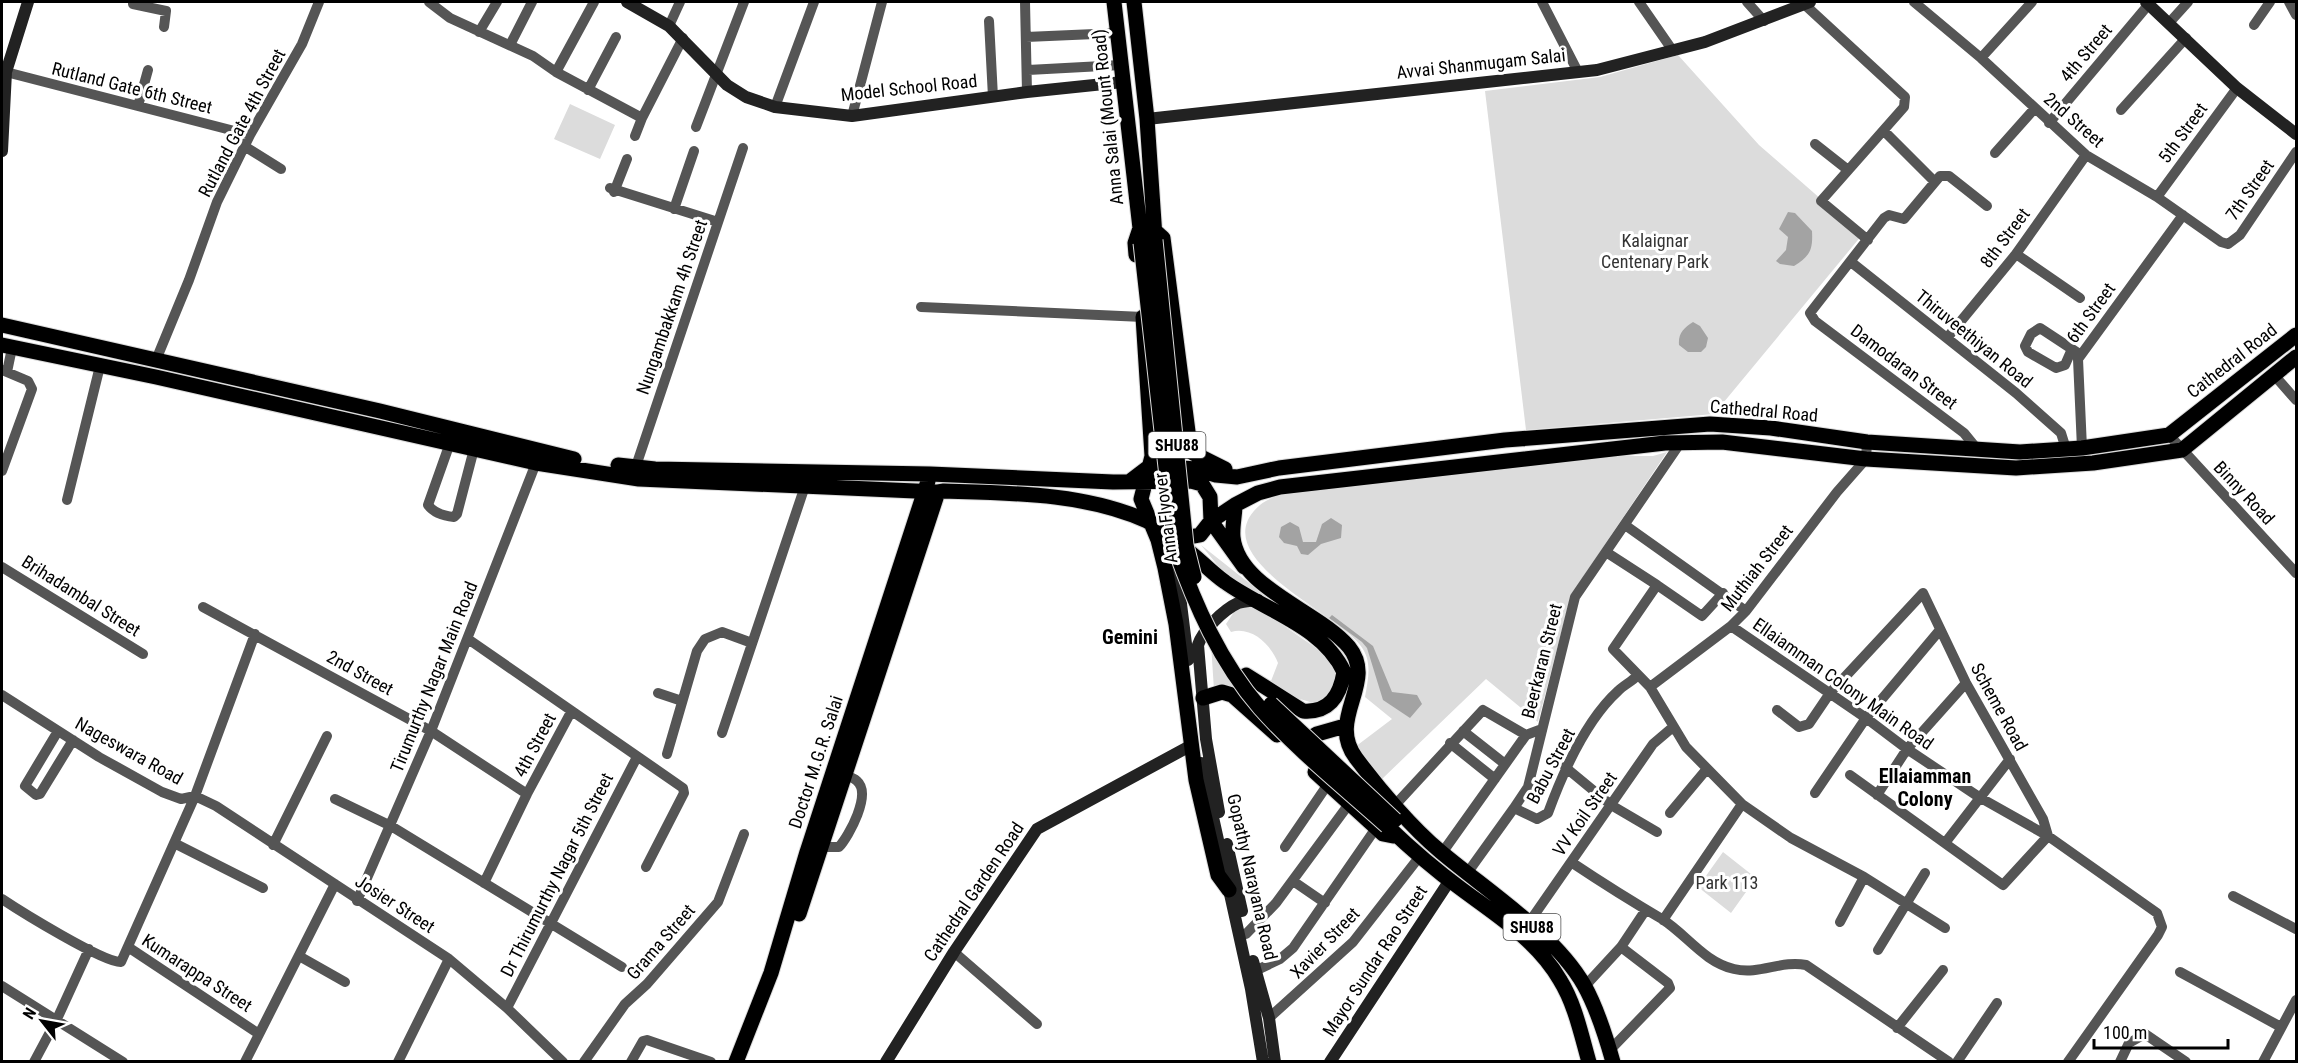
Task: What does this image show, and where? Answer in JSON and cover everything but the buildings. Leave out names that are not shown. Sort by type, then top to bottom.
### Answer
[{"type":"main road","name":"Anna Salai (Mount Road)","points":[[1114,2],[1121,65],[1147,235]]},
{"type":"main road","name":"Anna Salai (Mount Road)","points":[[1134,2],[1147,119],[1147,235]]},
{"type":"main road","points":[[1193,453],[1184,408],[1163,238],[1147,235],[1135,243],[1143,317],[1151,461],[1141,499],[1158,540],[1176,624],[1190,746],[1218,875],[1229,890]]},
{"type":"main road","name":"Anna Flyover","points":[[1147,235],[1174,544],[1202,618],[1219,649],[1260,707],[1393,820]]},
{"type":"main road","name":"Anna Flyover","points":[[1147,235],[1186,545],[1194,579],[1207,613],[1246,675],[1266,700],[1393,820],[1399,837],[1420,856]]},
{"type":"main road","points":[[2,325],[402,416],[633,473]]},
{"type":"main road","name":"Cathedral Road","points":[[1151,461],[1197,469],[1216,475],[1237,477],[1276,468],[1505,440],[1710,424],[1771,428],[1867,442],[2020,452],[2082,448],[2169,435],[2296,335]]},
{"type":"main road","points":[[7,347],[541,463],[633,473],[713,476],[930,474],[1129,482],[1191,481],[1202,484],[1210,497],[1211,521],[1244,567],[1336,635],[1350,648],[1358,663],[1358,684],[1345,726],[1347,744],[1393,820]]},
{"type":"main road","name":"Cathedral Road","points":[[1174,544],[1200,535],[1211,521],[1258,493],[1280,487],[1681,441],[1726,442],[1866,459],[2016,468],[2093,463],[2181,450],[2296,357]]},
{"type":"main road","points":[[1129,482],[1151,461],[1193,453],[1227,470],[1276,468]]},
{"type":"main road","points":[[541,463],[560,456]]},
{"type":"main road","name":"Doctor M.G.R. Salai","points":[[746,1062],[781,974],[844,775],[932,491],[930,474]]},
{"type":"main road","points":[[713,476],[805,486],[952,491],[1053,498],[1114,508],[1150,522],[1174,544],[1195,554],[1225,582],[1316,637],[1337,656],[1344,672],[1336,698],[1328,706],[1314,712],[1304,711],[1246,675]]},
{"type":"main road","name":"Doctor M.G.R. Salai","points":[[736,1062],[773,967],[807,852],[932,491]]},
{"type":"main road","points":[[1236,505],[1233,537],[1244,567]]},
{"type":"main road","points":[[1203,698],[1222,692],[1232,695],[1349,804],[1393,820]]},
{"type":"main road","points":[[1292,749],[1317,734],[1345,726]]},
{"type":"main road","name":"SHU88","points":[[1393,820],[1468,872],[1557,950],[1585,986],[1611,1056]]},
{"type":"main road","name":"SHU88","points":[[1420,856],[1530,942],[1548,961],[1565,990],[1589,1062]]},
{"type":"street","points":[[2,151],[6,72],[28,2]]},
{"type":"street","name":"Rutland Gate 4th Street","points":[[156,360],[189,280],[217,202],[244,146],[302,44],[319,2]]},
{"type":"street","points":[[429,2],[443,6],[450,18],[533,56],[556,72],[642,118]]},
{"type":"street","points":[[479,32],[497,2]]},
{"type":"street","points":[[510,45],[532,2]]},
{"type":"street","points":[[556,72],[594,2]]},
{"type":"street","name":"Model School Road","points":[[627,2],[669,26],[727,85],[746,97],[775,107],[852,116],[1027,92],[1124,82]]},
{"type":"street","points":[[669,26],[680,2]]},
{"type":"street","points":[[696,127],[744,2]]},
{"type":"street","points":[[775,107],[814,2]]},
{"type":"street","points":[[852,116],[882,2]]},
{"type":"street","points":[[1024,2],[1027,92]]},
{"type":"street","points":[[1542,2],[1578,72]]},
{"type":"street","points":[[1639,2],[1673,51]]},
{"type":"street","points":[[1747,2],[1764,21]]},
{"type":"street","name":"2nd Street","points":[[1914,2],[1981,58],[2086,155],[2157,198],[2220,242],[2228,244]]},
{"type":"street","points":[[1981,58],[2032,2]]},
{"type":"street","points":[[2169,23],[2188,2]]},
{"type":"street","points":[[2254,25],[2270,2]]},
{"type":"street","points":[[1807,3],[1905,97],[1904,107],[1821,201],[1868,240]]},
{"type":"street","name":"Avvai Shanmugam Salai","points":[[1147,119],[1578,72],[1673,51],[1764,21],[1807,3]]},
{"type":"street","points":[[2147,3],[2236,88],[2296,134]]},
{"type":"street","name":"4th Street","points":[[2049,123],[2147,3]]},
{"type":"street","points":[[133,4],[168,6],[164,27]]},
{"type":"street","points":[[989,21],[993,97]]},
{"type":"street","points":[[1026,37],[1118,33]]},
{"type":"street","points":[[588,90],[616,37]]},
{"type":"street","points":[[635,136],[683,38]]},
{"type":"street","points":[[2121,110],[2186,38]]},
{"type":"street","points":[[1028,70],[1121,65]]},
{"type":"street","points":[[138,106],[148,70]]},
{"type":"street","name":"Rutland Gate 6th Street","points":[[6,72],[250,135]]},
{"type":"street","name":"5th Street","points":[[2157,198],[2236,88]]},
{"type":"street","points":[[1995,153],[2035,108]]},
{"type":"street","points":[[1884,131],[1934,181]]},
{"type":"street","points":[[1815,144],[1848,170]]},
{"type":"street","points":[[244,146],[281,169]]},
{"type":"street","name":"Nungambakkam 4h Street","points":[[633,473],[743,148]]},
{"type":"street","points":[[674,209],[694,151]]},
{"type":"street","name":"7th Street","points":[[2228,244],[2240,235],[2296,152]]},
{"type":"street","name":"8th Street","points":[[1947,338],[2016,254],[2086,155]]},
{"type":"street","points":[[627,159],[612,190],[718,222]]},
{"type":"street","points":[[1851,262],[1888,214],[1904,219],[1940,176],[1949,176],[1988,206]]},
{"type":"street","name":"6th Street","points":[[2082,448],[2076,352],[2183,215]]},
{"type":"street","points":[[2016,254],[2080,298]]},
{"type":"street","name":"Damodaran Street","points":[[1851,262],[1810,313],[1815,321],[1964,433],[1977,449]]},
{"type":"street","name":"Thiruveethiyan Road","points":[[1851,262],[1997,377],[2061,433],[2066,449]]},
{"type":"street","points":[[921,307],[1143,317]]},
{"type":"street","points":[[2,471],[32,388],[28,381],[4,371],[7,347]]},
{"type":"street","points":[[67,500],[100,366]]},
{"type":"street","points":[[2274,375],[2296,400]]},
{"type":"street","name":"Binny Road","points":[[2169,435],[2296,573]]},
{"type":"street","name":"Beerkaran Street","points":[[1514,808],[1528,787],[1575,597],[1681,441]]},
{"type":"street","points":[[1866,459],[1867,442]]},
{"type":"street","points":[[450,443],[428,505],[432,510],[446,516],[454,517],[457,514],[474,449]]},
{"type":"street","name":"Muthiah Street","points":[[1650,687],[1731,626],[1746,611],[1837,492],[1866,459]]},
{"type":"street","name":"Tirumurthy Nagar Main Road","points":[[357,901],[431,731],[541,463]]},
{"type":"street","points":[[722,733],[805,486]]},
{"type":"street","points":[[1625,525],[1746,611]]},
{"type":"street","name":"Anna Flyover","points":[[1174,544],[1200,762],[1251,989],[1263,1062]]},
{"type":"street","points":[[1606,552],[1702,616],[1723,593]]},
{"type":"street","name":"Brihadambal Street","points":[[2,567],[144,654]]},
{"type":"street","points":[[1657,585],[1612,649],[1650,687],[1686,747],[1706,770],[1742,804],[1791,838],[1864,878],[1945,928]]},
{"type":"street","name":"Scheme Road","points":[[1830,693],[1923,593],[1939,631],[1966,683],[2043,819],[2048,836]]},
{"type":"street","name":"Gopathy Narayana Road","points":[[1258,600],[1239,603],[1202,634],[1198,645],[1211,774],[1246,934],[1269,1018],[1275,1062]]},
{"type":"street","name":"2nd Street","points":[[203,607],[255,633],[431,731],[527,794]]},
{"type":"street","name":"Ellaiamman Colony Main Road","points":[[1731,626],[1866,718],[1907,749],[1979,797],[2048,836],[2157,913],[2162,927],[2158,935],[2068,1062]]},
{"type":"street","points":[[1815,793],[1866,718],[1939,631]]},
{"type":"street","points":[[667,754],[697,651],[705,639],[722,632],[752,643]]},
{"type":"street","points":[[128,947],[195,796],[255,633]]},
{"type":"street","points":[[468,639],[684,790],[646,867]]},
{"type":"street","name":"Babu Street","points":[[1468,872],[1514,808],[1537,819],[1548,813],[1566,767],[1600,712],[1618,690],[1637,676]]},
{"type":"street","points":[[1877,795],[1907,749],[1966,683]]},
{"type":"street","points":[[657,693],[682,701]]},
{"type":"street","points":[[1777,710],[1799,727],[1805,727],[1830,693]]},
{"type":"street","name":"Nageswara Road","points":[[2,695],[162,792],[181,799],[195,796],[216,807],[335,885]]},
{"type":"street","points":[[1255,971],[1280,958],[1293,948],[1324,903],[1393,820],[1450,742],[1483,710],[1526,735]]},
{"type":"street","name":"4th Street","points":[[484,883],[527,794],[571,712]]},
{"type":"street","name":"VV Koil Street","points":[[1528,924],[1653,744],[1673,726]]},
{"type":"street","points":[[1442,853],[1526,735],[1542,729]]},
{"type":"street","points":[[58,731],[25,788],[40,794],[73,740]]},
{"type":"street","points":[[1463,731],[1505,764]]},
{"type":"street","points":[[273,845],[327,736]]},
{"type":"street","points":[[1450,742],[1495,779]]},
{"type":"street","name":"Cathedral Garden Road","points":[[886,1062],[954,952],[1037,829],[1190,746]]},
{"type":"street","name":"Dr Thirumurthy Nagar 5th Street","points":[[507,1008],[637,758]]},
{"type":"street","points":[[1945,843],[2010,759]]},
{"type":"street","points":[[1566,767],[1611,805],[1657,832]]},
{"type":"street","points":[[1670,813],[1706,770]]},
{"type":"street","points":[[820,847],[839,847],[848,837],[861,802],[861,787],[857,781],[844,775]]},
{"type":"street","points":[[1850,775],[2003,885],[2048,836]]},
{"type":"street","points":[[1285,846],[1328,784]]},
{"type":"street","points":[[335,799],[391,826],[552,922],[622,967]]},
{"type":"street","points":[[1246,934],[1276,903],[1349,804]]},
{"type":"street","points":[[1663,920],[1742,804]]},
{"type":"street","name":"Grama Street","points":[[584,1062],[625,1004],[647,984],[718,902],[744,834]]},
{"type":"street","points":[[174,843],[263,888]]},
{"type":"street","name":"Xavier Street","points":[[1269,1018],[1353,942],[1420,856]]},
{"type":"street","points":[[1571,862],[1663,920],[1698,949],[1732,969],[1753,972],[1790,962],[1806,965],[1949,1062]]},
{"type":"street","points":[[1878,950],[1924,873]]},
{"type":"street","points":[[1840,922],[1864,878]]},
{"type":"street","name":"Mayor Sundar Rao Street","points":[[1330,1062],[1450,880]]},
{"type":"street","points":[[1293,881],[1324,903]]},
{"type":"street","name":"Josier Street","points":[[259,1034],[335,885],[449,959],[507,1008],[563,1062]]},
{"type":"street","points":[[2233,896],[2296,929]]},
{"type":"street","name":"Kumarappa Street","points":[[2,899],[116,963],[121,962],[128,947],[259,1034],[245,1062]]},
{"type":"street","points":[[1585,986],[1621,947],[1645,910]]},
{"type":"street","points":[[1611,1056],[1670,988],[1668,983],[1621,947]]},
{"type":"street","points":[[34,1062],[57,1019],[88,948]]},
{"type":"street","points":[[954,952],[1037,1024]]},
{"type":"street","points":[[299,956],[345,982]]},
{"type":"street","points":[[398,1062],[449,959]]},
{"type":"street","points":[[1897,1028],[1943,970]]},
{"type":"street","points":[[2180,972],[2281,1028]]},
{"type":"street","points":[[2,986],[123,1062]]},
{"type":"street","points":[[2263,1062],[2296,999]]},
{"type":"street","points":[[1957,1062],[1997,1003]]},
{"type":"street","points":[[2120,1062],[2129,1043],[2145,1034],[2186,1062]]},
{"type":"street","points":[[631,1062],[645,1040],[711,1062]]},
{"type":"green space","name":"Kalaignar Centenary Park","points":[[1678,55],[1759,145],[1862,235],[1714,414],[1526,430],[1485,91],[1600,77]]},
{"type":"green space","points":[[570,104],[615,125],[600,159],[554,139]]},
{"type":"green space","points":[[1667,452],[1571,595],[1538,722],[1486,679],[1382,779],[1355,747],[1392,719],[1365,697],[1367,657],[1360,645],[1346,632],[1279,582],[1259,563],[1247,544],[1246,524],[1260,505],[1271,498],[1293,490],[1614,456],[1653,456]]},
{"type":"green space","points":[[1201,545],[1263,594],[1264,598],[1232,583]]},
{"type":"green space","points":[[1238,606],[1255,606],[1332,659],[1336,673],[1335,685],[1323,700],[1317,704],[1293,697],[1271,681],[1278,663],[1271,650],[1260,638],[1246,632],[1231,632],[1226,624]]},
{"type":"green space","points":[[1211,644],[1246,696],[1214,690]]},
{"type":"green space","name":"Park 113","points":[[1723,852],[1756,878],[1731,913],[1698,887]]},
{"type":"shaded area","points":[[1788,212],[1795,213],[1812,231],[1809,252],[1794,266],[1780,264],[1776,261],[1786,250],[1788,237],[1779,229]]},
{"type":"shaded area","points":[[1693,322],[1700,326],[1708,338],[1706,347],[1701,352],[1688,352],[1679,345],[1682,331]]},
{"type":"shaded area","points":[[1331,518],[1342,525],[1341,538],[1321,544],[1308,555],[1301,554],[1297,546],[1284,543],[1279,537],[1281,527],[1290,522],[1299,527],[1303,542],[1316,542],[1322,524]]},
{"type":"shaded area","points":[[1332,615],[1373,646],[1392,692],[1417,695],[1422,704],[1410,718],[1383,700],[1367,648],[1329,618]]},
{"type":"district","name":"Gemini","points":[[1130,637]]},
{"type":"district","name":"Ellaiamman Colony","points":[[1925,788]]}]
